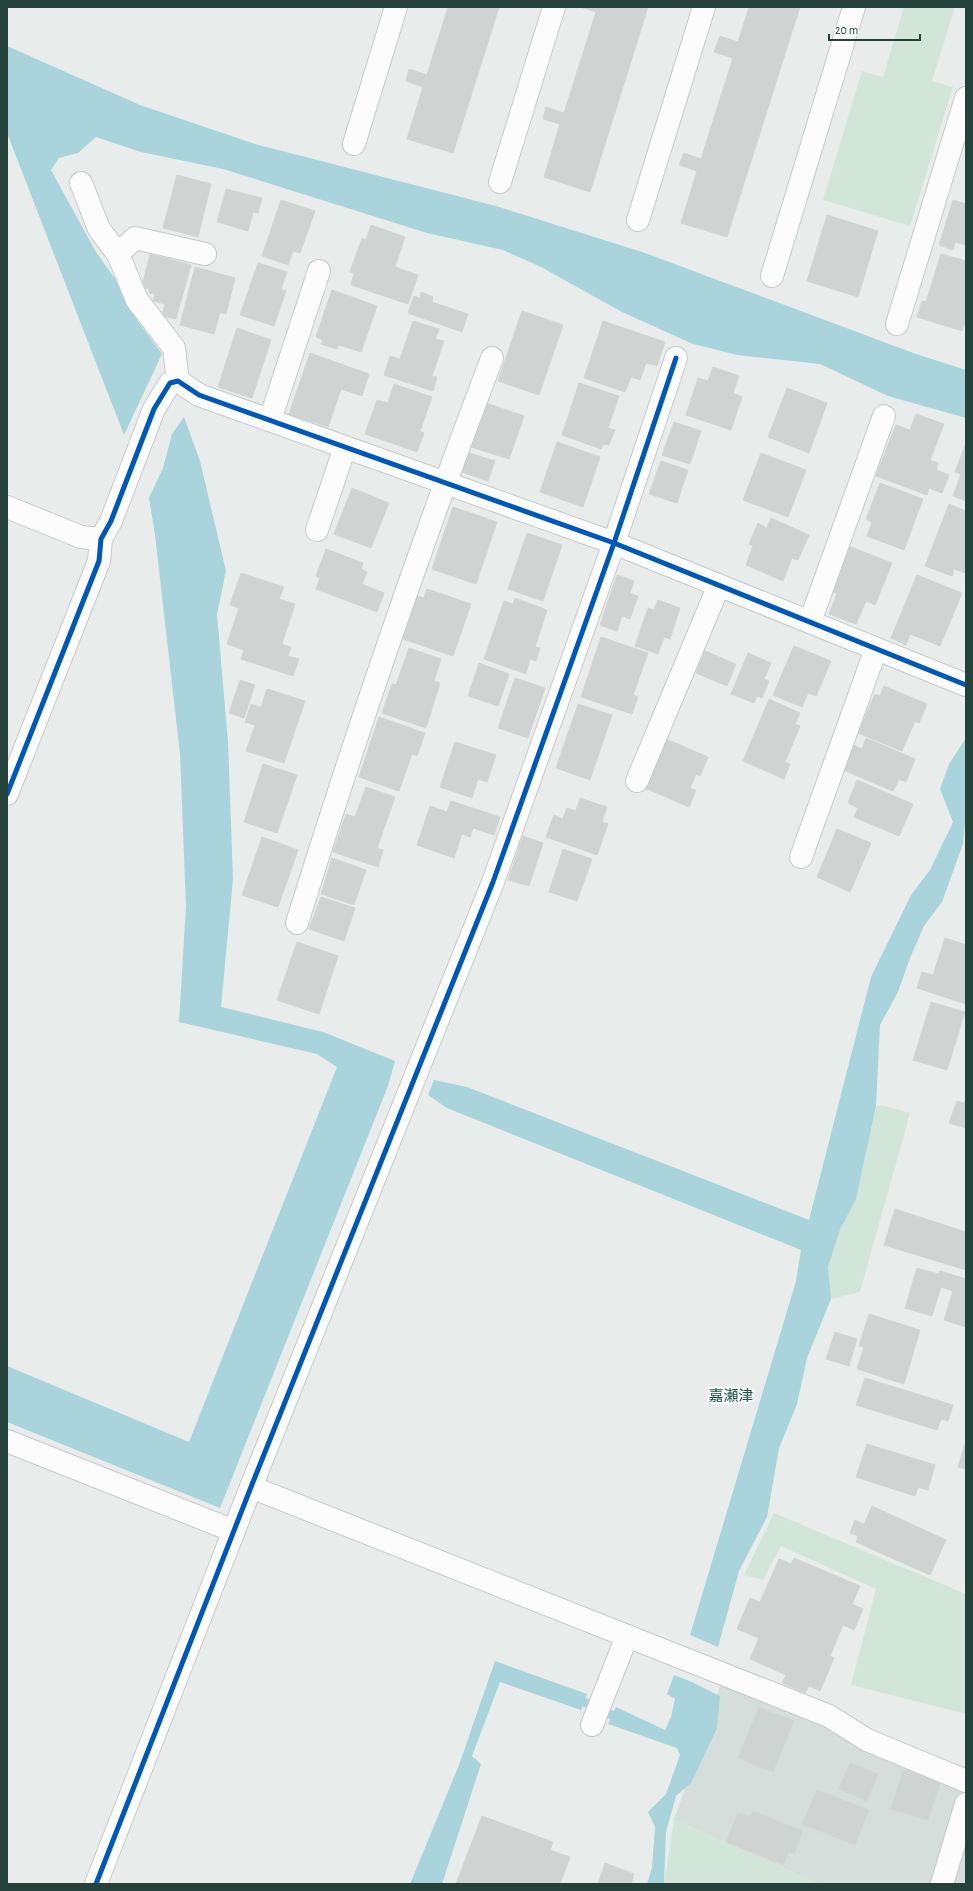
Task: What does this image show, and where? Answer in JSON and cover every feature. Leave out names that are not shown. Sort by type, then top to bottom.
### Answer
[{"type":"street","points":[[354,144],[396,7]]},
{"type":"street","points":[[500,182],[554,7]]},
{"type":"street","points":[[638,220],[704,7]]},
{"type":"street","points":[[772,276],[854,7]]},
{"type":"street","points":[[897,324],[966,98]]},
{"type":"street","points":[[82,183],[99,229],[118,254],[137,300],[174,348],[178,382]]},
{"type":"street","points":[[118,254],[135,238],[204,254]]},
{"type":"street","points":[[270,420],[319,271]]},
{"type":"street","points":[[297,923],[348,760],[444,483],[492,358]]},
{"type":"street","points":[[96,1884],[251,1487],[492,882],[614,543],[676,358]]},
{"type":"street","points":[[7,794],[99,561],[101,539],[111,521],[154,409],[170,383],[178,382],[199,395],[614,543],[966,685]]},
{"type":"street","points":[[810,622],[884,416]]},
{"type":"street","points":[[317,530],[345,447]]},
{"type":"street","points":[[7,508],[81,537],[101,539]]},
{"type":"street","points":[[637,781],[719,585]]},
{"type":"street","points":[[801,857],[876,649]]},
{"type":"street","points":[[7,1441],[234,1531]]},
{"type":"street","points":[[251,1487],[828,1716],[867,1740],[966,1781]]},
{"type":"street","points":[[592,1725],[627,1636]]},
{"type":"street","points":[[942,1884],[966,1804]]},
{"type":"shaded area","points":[[726,1669],[867,1735],[966,1767],[966,1884],[819,1884],[674,1820]]},
{"type":"green space","points":[[904,7],[955,7],[932,81],[953,87],[910,226],[823,200],[862,71],[883,77]]},
{"type":"green space","points":[[882,1105],[910,1113],[860,1292],[831,1299],[828,1267],[840,1230],[856,1199],[876,1106]]},
{"type":"green space","points":[[774,1513],[966,1594],[966,1714],[851,1685],[876,1589],[781,1546],[763,1580],[744,1575]]},
{"type":"green space","points":[[674,1820],[819,1884],[664,1884]]},
{"type":"water","points":[[7,46],[140,105],[255,144],[496,206],[645,253],[916,354],[966,370],[966,418],[888,396],[820,364],[737,355],[693,344],[622,312],[541,267],[503,250],[427,233],[223,169],[141,152],[96,137],[78,153],[59,158],[51,170],[96,252],[116,280],[129,309],[162,354],[124,435],[7,133]]},
{"type":"water","points":[[184,417],[200,461],[226,571],[217,614],[228,742],[233,879],[221,1007],[323,1032],[395,1061],[388,1086],[220,1508],[7,1422],[7,1366],[189,1442],[337,1067],[317,1054],[179,1022],[186,906],[180,754],[155,535],[149,498],[163,468],[172,434]]},
{"type":"water","points":[[966,738],[966,810],[963,844],[942,902],[924,926],[910,958],[898,992],[880,1025],[876,1106],[856,1199],[840,1230],[828,1267],[831,1299],[807,1358],[797,1404],[779,1448],[767,1517],[739,1571],[718,1647],[690,1635],[796,1281],[801,1250],[447,1108],[428,1095],[434,1080],[467,1087],[809,1220],[871,977],[911,895],[930,870],[953,822],[940,789],[949,764]]},
{"type":"water","points":[[495,1661],[587,1694],[581,1710],[500,1682],[472,1756],[481,1764],[442,1884],[410,1884],[459,1765]]},
{"type":"water","points":[[674,1675],[720,1696],[717,1728],[691,1783],[676,1796],[666,1832],[664,1884],[647,1884],[652,1868],[655,1827],[648,1812],[666,1794],[680,1755],[677,1748],[608,1724],[616,1707],[665,1730],[671,1717],[675,1699],[667,1694]]},
{"type":"building","points":[[448,7],[499,7],[453,153],[407,139],[423,87],[406,81],[409,69],[427,75]]},
{"type":"building","points":[[580,7],[648,7],[590,192],[544,177],[560,124],[543,119],[546,107],[564,113],[596,12]]},
{"type":"building","points":[[749,7],[800,7],[727,237],[681,223],[697,171],[679,165],[684,153],[701,159],[733,58],[714,52],[720,36],[738,42]]},
{"type":"building","points":[[177,175],[211,184],[198,237],[163,228]]},
{"type":"building","points":[[226,189],[262,198],[258,213],[253,212],[248,231],[217,222]]},
{"type":"building","points":[[281,200],[315,211],[300,253],[293,251],[288,265],[262,256]]},
{"type":"building","points":[[953,200],[966,204],[966,245],[955,242],[953,250],[939,245]]},
{"type":"building","points":[[827,215],[878,231],[858,297],[807,281]]},
{"type":"building","points":[[371,225],[405,237],[395,267],[418,275],[408,304],[351,285],[354,273],[350,272],[362,238],[366,240]]},
{"type":"building","points":[[150,254],[191,265],[176,319],[162,316],[165,304],[153,301],[155,294],[149,293],[150,289],[142,287]]},
{"type":"building","points":[[941,254],[966,261],[966,318],[962,331],[917,317],[922,301],[926,302]]},
{"type":"building","points":[[258,263],[287,272],[281,289],[286,291],[274,326],[240,315]]},
{"type":"building","points":[[195,267],[235,278],[226,314],[220,312],[214,334],[180,325]]},
{"type":"building","points":[[332,290],[377,306],[361,352],[339,345],[337,349],[321,344],[323,340],[316,337]]},
{"type":"building","points":[[421,292],[433,297],[432,302],[468,314],[462,332],[408,313],[414,296],[420,298]]},
{"type":"building","points":[[522,311],[563,325],[539,395],[498,381]]},
{"type":"building","points":[[413,321],[439,329],[435,339],[444,341],[432,376],[437,377],[433,391],[384,375],[390,356],[400,359]]},
{"type":"building","points":[[603,321],[665,342],[657,366],[646,363],[640,380],[631,377],[625,392],[584,378]]},
{"type":"building","points":[[237,328],[271,340],[252,398],[218,387]]},
{"type":"building","points":[[310,353],[369,374],[362,396],[341,389],[328,427],[289,414]]},
{"type":"building","points":[[713,367],[739,376],[733,393],[742,397],[731,430],[686,415],[698,378],[708,381]]},
{"type":"building","points":[[579,383],[619,396],[608,428],[615,430],[609,445],[603,444],[601,449],[562,435]]},
{"type":"building","points":[[394,384],[432,397],[420,431],[424,433],[417,452],[365,434],[377,400],[388,403]]},
{"type":"building","points":[[787,388],[827,403],[809,453],[768,437]]},
{"type":"building","points":[[486,403],[524,416],[509,459],[471,447]]},
{"type":"building","points":[[916,414],[944,424],[930,460],[938,463],[936,470],[949,475],[942,493],[929,488],[927,495],[876,476],[896,425],[910,430]]},
{"type":"building","points":[[674,422],[701,431],[690,464],[662,455]]},
{"type":"building","points":[[557,442],[600,457],[583,507],[540,492]]},
{"type":"building","points":[[966,443],[966,501],[953,496],[961,474],[955,472]]},
{"type":"building","points":[[469,453],[495,461],[488,481],[462,472]]},
{"type":"building","points":[[761,453],[806,470],[788,517],[743,500]]},
{"type":"building","points":[[661,461],[688,470],[677,503],[649,494]]},
{"type":"building","points":[[880,483],[923,499],[904,550],[867,536],[872,522],[866,519]]},
{"type":"building","points":[[352,488],[389,503],[371,548],[334,534]]},
{"type":"building","points":[[949,504],[966,511],[966,573],[954,569],[952,576],[925,566]]},
{"type":"building","points":[[453,507],[497,522],[476,584],[432,569]]},
{"type":"building","points":[[771,518],[809,535],[798,560],[792,558],[783,581],[746,565],[753,546],[749,544],[758,523],[767,528]]},
{"type":"building","points":[[527,533],[562,545],[543,601],[508,589]]},
{"type":"building","points":[[849,546],[892,563],[875,605],[866,601],[856,624],[829,614],[837,593],[831,591]]},
{"type":"building","points":[[326,549],[363,563],[361,569],[367,572],[362,584],[384,593],[377,612],[316,589],[320,578],[316,576]]},
{"type":"building","points":[[241,573],[284,587],[279,599],[295,604],[282,644],[291,647],[288,656],[299,659],[293,676],[241,659],[244,650],[227,644],[239,608],[230,605]]},
{"type":"building","points":[[617,575],[634,581],[630,593],[638,596],[630,619],[622,616],[617,631],[600,625]]},
{"type":"building","points":[[917,575],[962,593],[940,646],[910,634],[906,645],[891,638]]},
{"type":"building","points":[[427,589],[471,604],[453,656],[403,639],[417,596],[424,598]]},
{"type":"building","points":[[515,598],[547,610],[535,647],[540,648],[536,661],[530,659],[526,674],[484,659],[504,601],[513,604]]},
{"type":"building","points":[[658,600],[680,608],[670,639],[664,637],[658,654],[635,646],[648,608],[654,610]]},
{"type":"building","points":[[601,637],[648,653],[633,695],[638,697],[632,714],[581,697]]},
{"type":"building","points":[[794,646],[831,661],[816,696],[808,693],[802,707],[773,695]]},
{"type":"building","points":[[409,648],[441,659],[434,681],[440,683],[426,728],[382,713],[392,684],[396,685]]},
{"type":"building","points":[[705,651],[736,664],[727,686],[696,673]]},
{"type":"building","points":[[748,653],[771,663],[764,679],[769,681],[762,698],[757,696],[754,703],[731,694]]},
{"type":"building","points":[[479,663],[509,674],[498,706],[468,696]]},
{"type":"building","points":[[515,678],[545,688],[528,738],[498,728]]},
{"type":"building","points":[[240,680],[255,685],[244,718],[229,713]]},
{"type":"building","points":[[884,686],[927,704],[919,723],[915,721],[902,751],[858,733],[875,694],[880,696]]},
{"type":"building","points":[[267,689],[305,701],[284,763],[246,751],[255,725],[245,722],[251,704],[261,707]]},
{"type":"building","points":[[769,699],[800,713],[795,724],[800,726],[785,762],[790,764],[784,779],[743,761]]},
{"type":"building","points":[[578,704],[612,715],[590,780],[556,768]]},
{"type":"building","points":[[379,717],[425,733],[417,756],[412,754],[399,791],[359,777]]},
{"type":"building","points":[[866,738],[915,759],[906,782],[899,779],[893,791],[843,770],[854,745],[862,749]]},
{"type":"building","points":[[666,739],[708,757],[700,776],[696,774],[690,788],[696,790],[689,807],[645,788]]},
{"type":"building","points":[[455,742],[496,755],[487,782],[478,779],[472,798],[440,787]]},
{"type":"building","points":[[263,764],[297,775],[277,833],[244,822]]},
{"type":"building","points":[[857,780],[913,804],[899,836],[854,817],[858,808],[848,803]]},
{"type":"building","points":[[366,787],[395,797],[377,848],[383,850],[378,867],[333,852],[346,814],[355,817]]},
{"type":"building","points":[[580,798],[607,807],[602,822],[608,824],[597,855],[546,837],[554,815],[563,819],[567,808],[576,811]]},
{"type":"building","points":[[451,801],[500,817],[494,835],[473,828],[470,837],[462,834],[454,858],[417,845],[430,806],[447,812]]},
{"type":"building","points":[[837,829],[871,843],[850,892],[817,877]]},
{"type":"building","points":[[523,836],[543,843],[529,886],[508,880]]},
{"type":"building","points":[[262,837],[298,850],[278,907],[242,895]]},
{"type":"building","points":[[563,849],[592,859],[577,901],[549,892]]},
{"type":"building","points":[[332,858],[366,870],[354,905],[321,894]]},
{"type":"building","points":[[321,897],[355,908],[344,941],[309,929]]},
{"type":"building","points":[[945,938],[966,945],[966,1004],[917,988],[922,972],[933,975]]},
{"type":"building","points":[[297,942],[338,956],[319,1014],[277,1000]]},
{"type":"building","points":[[931,1002],[965,1012],[947,1070],[913,1060]]},
{"type":"building","points":[[966,1099],[966,1128],[949,1123],[957,1101],[964,1103]]},
{"type":"building","points":[[895,1209],[966,1232],[966,1270],[884,1245]]},
{"type":"building","points":[[917,1268],[939,1274],[940,1271],[966,1279],[966,1327],[944,1320],[953,1291],[941,1287],[932,1316],[905,1308]]},
{"type":"building","points":[[869,1314],[920,1330],[904,1384],[857,1369],[864,1347],[859,1346]]},
{"type":"building","points":[[835,1332],[857,1339],[849,1366],[826,1359]]},
{"type":"building","points":[[865,1378],[953,1405],[948,1421],[941,1419],[937,1430],[856,1405]]},
{"type":"building","points":[[966,1441],[966,1469],[958,1467]]},
{"type":"building","points":[[867,1444],[935,1465],[928,1490],[918,1487],[915,1496],[856,1477]]},
{"type":"building","points":[[872,1506],[946,1540],[930,1575],[856,1542],[858,1536],[850,1533],[855,1520],[864,1524]]},
{"type":"building","points":[[794,1558],[860,1586],[852,1604],[863,1609],[854,1630],[843,1625],[830,1656],[834,1658],[820,1691],[809,1686],[805,1693],[782,1683],[786,1675],[750,1659],[759,1638],[737,1629],[750,1598],[760,1602],[779,1559],[791,1564]]},
{"type":"building","points":[[759,1707],[794,1721],[773,1772],[738,1758]]},
{"type":"building","points":[[850,1763],[878,1774],[867,1801],[839,1789]]},
{"type":"building","points":[[903,1770],[941,1781],[928,1820],[891,1809]]},
{"type":"building","points":[[817,1790],[869,1810],[855,1845],[802,1824]]},
{"type":"building","points":[[753,1811],[803,1831],[794,1854],[789,1852],[783,1865],[726,1842],[738,1813],[750,1817]]},
{"type":"building","points":[[482,1816],[553,1842],[550,1850],[570,1857],[560,1884],[456,1884]]},
{"type":"building","points":[[605,1863],[634,1874],[631,1884],[598,1884]]},
{"type":"waterway","points":[[584,1702],[612,1715]]},
{"type":"cycle path","points":[[96,1884],[251,1487],[493,882],[614,543],[676,358]]},
{"type":"cycle path","points":[[7,794],[99,561],[101,539],[111,521],[154,409],[170,383],[178,381],[199,395],[614,543],[966,685]]},
{"type":"district","name":"嘉瀬津","points":[[731,1396]]}]
